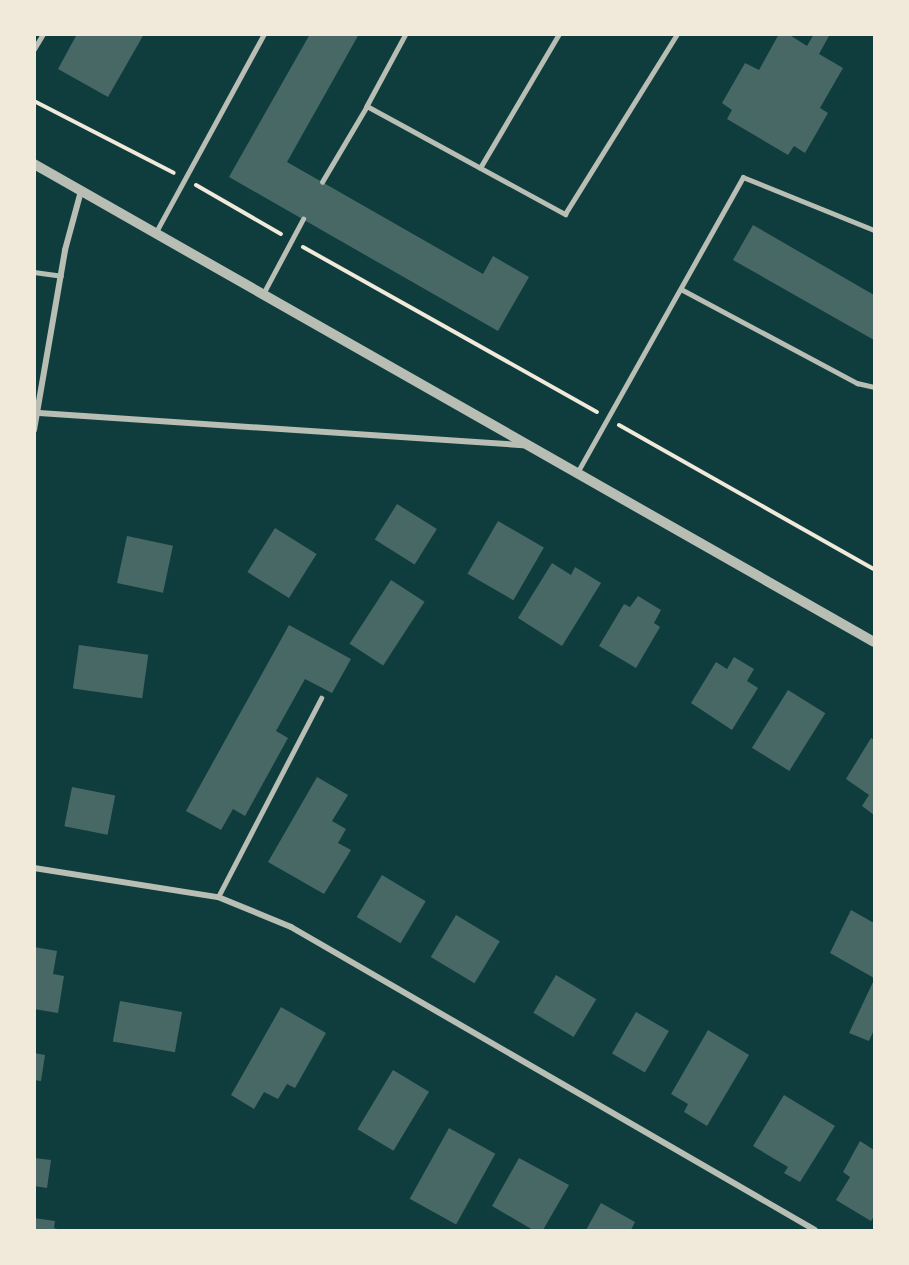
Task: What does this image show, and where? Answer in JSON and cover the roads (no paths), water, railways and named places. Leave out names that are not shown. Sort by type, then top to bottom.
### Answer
[{"type":"street","points":[[34,164],[874,642]]},
{"type":"street","points":[[34,430],[39,413],[61,276],[81,191]]},
{"type":"street","points":[[39,413],[529,445]]},
{"type":"street","points":[[34,868],[218,897],[291,927],[815,1230]]},
{"type":"lane","points":[[34,49],[43,34]]},
{"type":"lane","points":[[155,233],[264,34]]},
{"type":"lane","points":[[322,182],[406,34]]},
{"type":"lane","points":[[480,168],[559,34]]},
{"type":"lane","points":[[367,106],[565,214],[677,34]]},
{"type":"lane","points":[[577,473],[743,177],[874,230]]},
{"type":"lane","points":[[263,294],[303,219]]},
{"type":"lane","points":[[34,272],[61,276]]},
{"type":"lane","points":[[681,289],[857,383],[874,387]]},
{"type":"lane","points":[[218,897],[321,698]]}]
